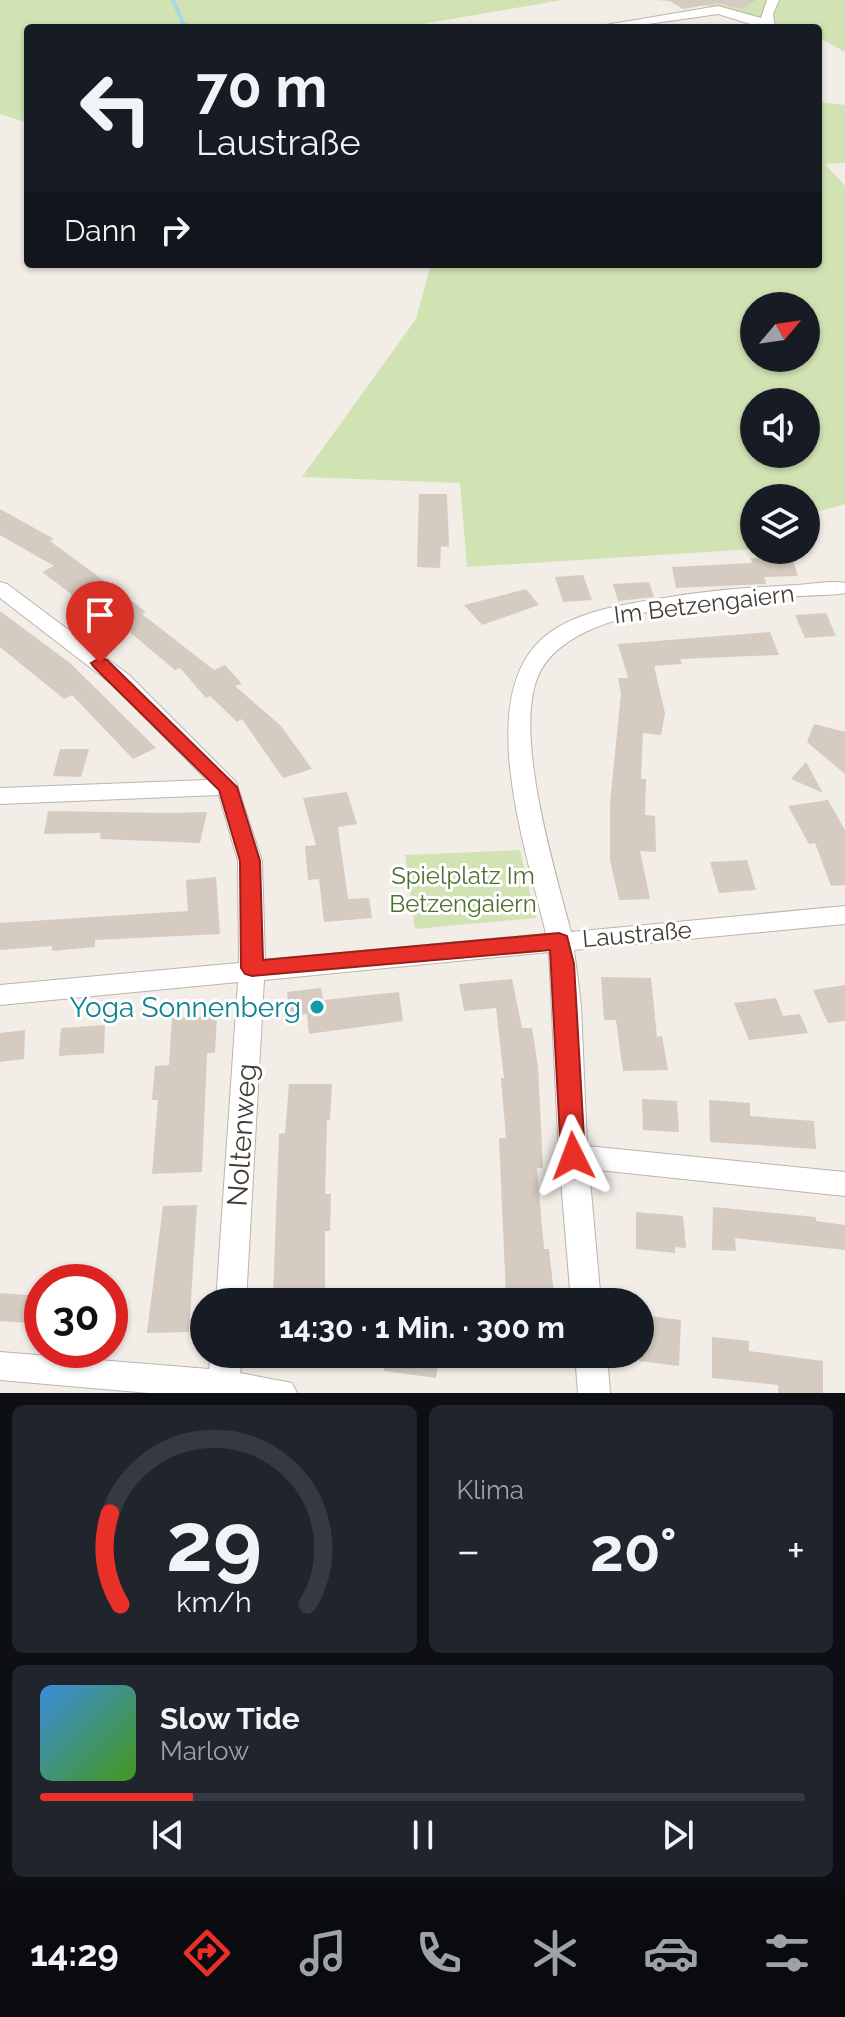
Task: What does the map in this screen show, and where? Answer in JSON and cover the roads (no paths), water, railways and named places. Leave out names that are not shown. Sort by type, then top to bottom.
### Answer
[{"type":"street","points":[[768,24],[767,14],[773,0]]},
{"type":"street","points":[[622,24],[718,10],[762,24]]},
{"type":"street","points":[[0,588],[121,680],[228,787]]},
{"type":"street","name":"Im Betzengaiern","points":[[585,1288],[573,1156],[564,964],[531,829],[523,759],[520,718],[528,667],[545,646],[573,629],[602,617],[728,596],[840,588]]},
{"type":"street","points":[[0,796],[228,787]]},
{"type":"street","name":"Noltenweg","points":[[228,787],[250,861],[252,968],[232,1288]]},
{"type":"street","name":"Laustraße","points":[[0,995],[252,968],[845,915]]},
{"type":"street","points":[[573,1156],[845,1184]]},
{"type":"street","points":[[0,1366],[225,1377],[281,1393]]},
{"type":"street","points":[[592,1368],[594,1393]]},
{"type":"waterway","points":[[173,0],[185,24]]},
{"type":"place","name":"Yoga Sonnenberg","points":[[317,1007]]},
{"type":"park label","name":"Spielplatz Im Betzengaiern","points":[[463,889]]}]
